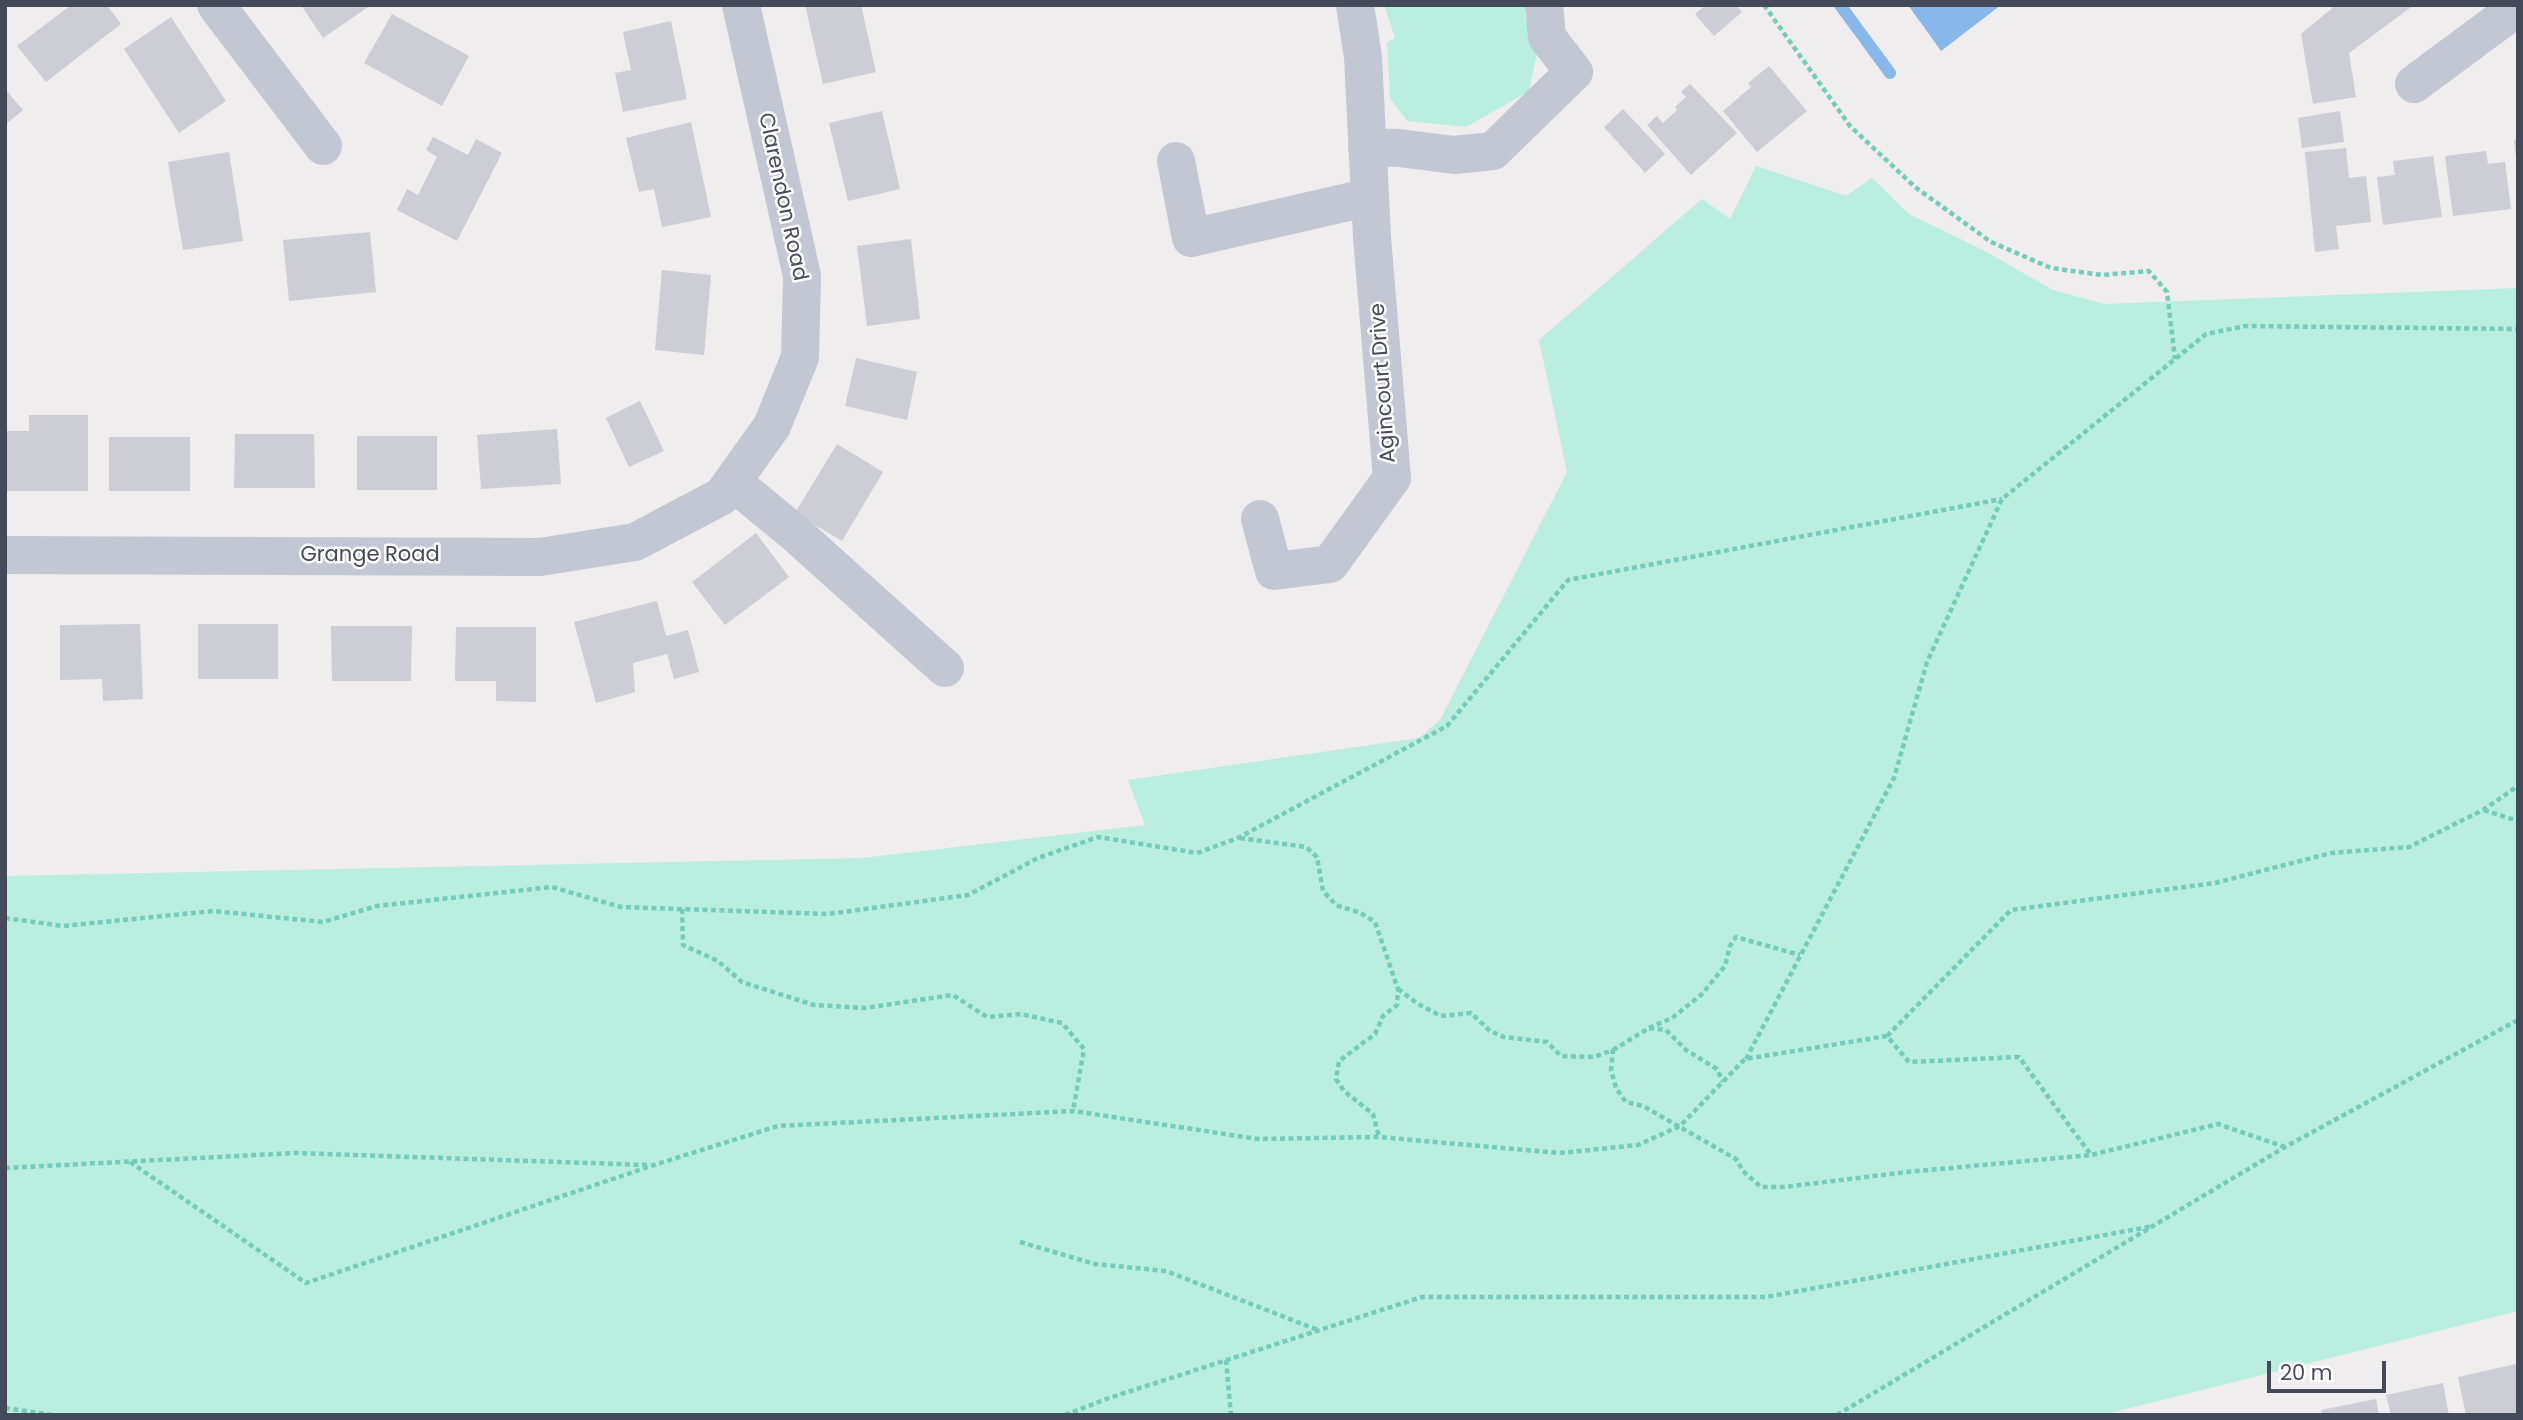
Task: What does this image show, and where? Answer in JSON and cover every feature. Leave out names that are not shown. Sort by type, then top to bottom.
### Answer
[{"type":"street","points":[[216,5],[323,146]]},
{"type":"street","name":"Clarendon Road","points":[[728,490],[772,426],[800,357],[802,276],[741,5]]},
{"type":"street","name":"Agincourt Drive","points":[[1260,519],[1274,572],[1331,564],[1392,478],[1370,197],[1363,57],[1355,5]]},
{"type":"street","points":[[1367,147],[1454,155],[1493,151],[1574,72],[1547,37],[1544,5]]},
{"type":"street","points":[[2414,85],[2518,7]]},
{"type":"street","points":[[1176,161],[1191,238],[1370,197]]},
{"type":"street","points":[[728,490],[797,535],[945,668]]},
{"type":"street","name":"Grange Road","points":[[5,555],[540,557],[635,542],[728,490]]},
{"type":"path","points":[[1764,5],[1850,126],[1915,187],[1991,242],[2051,268],[2102,275],[2149,271],[2167,292],[2175,360]]},
{"type":"path","points":[[130,1162],[306,1283],[654,1165],[778,1126],[1073,1111],[1258,1139],[1379,1137],[1560,1153],[1638,1144],[1679,1126],[1745,1059],[1894,778],[1927,662],[2002,499],[2206,334],[2246,326],[2518,329]]},
{"type":"path","points":[[5,918],[62,926],[213,911],[323,922],[377,906],[552,887],[621,907],[828,914],[968,895],[1038,858],[1098,837],[1197,853],[1237,838],[1447,726],[1568,580],[2002,499]]},
{"type":"path","points":[[1745,1059],[1888,1036],[2011,909],[2215,883],[2331,853],[2409,847],[2483,810],[2518,786]]},
{"type":"path","points":[[2483,810],[2518,821]]},
{"type":"path","points":[[1237,838],[1306,847],[1317,858],[1323,891],[1336,905],[1362,913],[1375,922],[1398,989],[1396,1005],[1383,1016],[1375,1034],[1339,1061],[1336,1079],[1344,1091],[1373,1114],[1379,1137]]},
{"type":"path","points":[[682,909],[683,945],[718,961],[741,982],[814,1005],[864,1008],[953,995],[987,1017],[1021,1014],[1062,1023],[1084,1049],[1073,1111]]},
{"type":"path","points":[[1398,989],[1441,1016],[1471,1013],[1490,1031],[1504,1037],[1547,1042],[1561,1056],[1594,1057],[1613,1051],[1649,1028],[1672,1018],[1701,995],[1725,965],[1730,946],[1736,937],[1800,955]]},
{"type":"path","points":[[1837,1415],[2285,1147],[2518,1020]]},
{"type":"path","points":[[1649,1028],[1666,1030],[1686,1050],[1717,1069],[1723,1082]]},
{"type":"path","points":[[1888,1036],[1909,1062],[2019,1057],[2091,1155]]},
{"type":"path","points":[[1613,1051],[1611,1070],[1616,1088],[1626,1102],[1643,1106],[1736,1159],[1743,1171],[1761,1187],[1784,1187],[1907,1172],[2091,1155],[2218,1124],[2285,1147]]},
{"type":"path","points":[[5,1168],[295,1153],[654,1165]]},
{"type":"path","points":[[1065,1415],[1422,1297],[1766,1297],[2154,1226]]},
{"type":"path","points":[[1020,1242],[1095,1264],[1166,1271],[1319,1330]]},
{"type":"path","points":[[1226,1360],[1231,1415]]},
{"type":"path","points":[[5,1408],[53,1415]]},
{"type":"green space","points":[[1384,5],[1525,5],[1525,16],[1537,53],[1529,91],[1466,127],[1407,121],[1390,98],[1387,42],[1395,38]]},
{"type":"green space","points":[[1756,166],[1846,196],[1872,178],[1909,214],[1983,250],[2053,290],[2104,304],[2518,288],[2518,1311],[2102,1415],[5,1415],[5,876],[862,858],[1145,825],[1128,780],[1419,738],[1440,720],[1567,472],[1539,340],[1702,199],[1730,219]]},
{"type":"water","points":[[1908,5],[2001,5],[1941,51]]},
{"type":"building","points":[[71,5],[107,5],[121,24],[46,82],[17,46]]},
{"type":"building","points":[[301,5],[371,5],[323,38]]},
{"type":"building","points":[[805,5],[861,5],[876,72],[823,84]]},
{"type":"building","points":[[1706,5],[1736,5],[1742,12],[1714,36],[1695,14]]},
{"type":"building","points":[[2336,5],[2414,5],[2349,53],[2356,97],[2313,104],[2301,34]]},
{"type":"building","points":[[392,14],[469,56],[442,106],[364,63]]},
{"type":"building","points":[[171,17],[226,101],[179,133],[124,49]]},
{"type":"building","points":[[671,21],[687,99],[623,112],[615,73],[631,70],[623,32]]},
{"type":"building","points":[[1769,66],[1807,111],[1757,152],[1723,111],[1751,87],[1748,83]]},
{"type":"building","points":[[1690,84],[1737,133],[1691,175],[1647,125],[1657,116],[1663,123],[1677,110],[1675,107],[1686,97],[1681,92]]},
{"type":"building","points":[[5,89],[23,110],[5,125]]},
{"type":"building","points":[[1623,109],[1665,154],[1645,173],[1604,127]]},
{"type":"building","points":[[882,111],[900,189],[848,201],[829,123]]},
{"type":"building","points":[[2340,111],[2344,142],[2302,148],[2298,118]]},
{"type":"building","points":[[691,122],[711,217],[662,227],[654,189],[639,192],[626,138]]},
{"type":"building","points":[[433,137],[468,155],[476,139],[502,153],[457,241],[397,210],[407,189],[418,195],[437,157],[426,150]]},
{"type":"building","points":[[2518,139],[2518,158],[2516,158],[2514,140]]},
{"type":"building","points":[[2346,148],[2349,178],[2366,176],[2371,222],[2336,226],[2339,249],[2315,252],[2305,152]]},
{"type":"building","points":[[2486,151],[2488,164],[2505,162],[2511,209],[2453,216],[2445,156]]},
{"type":"building","points":[[229,152],[243,241],[183,250],[168,162]]},
{"type":"building","points":[[2433,156],[2442,217],[2383,225],[2377,177],[2395,175],[2393,161]]},
{"type":"building","points":[[370,232],[376,292],[289,301],[283,240]]},
{"type":"building","points":[[911,239],[920,319],[867,326],[857,246]]},
{"type":"building","points":[[662,270],[711,275],[704,355],[655,350]]},
{"type":"building","points":[[856,358],[917,372],[907,420],[845,406]]},
{"type":"building","points":[[640,401],[664,451],[629,467],[606,418]]},
{"type":"building","points":[[29,415],[88,415],[88,491],[5,491],[5,431],[29,431]]},
{"type":"building","points":[[557,429],[561,484],[481,489],[477,435]]},
{"type":"building","points":[[235,434],[314,434],[315,488],[234,488]]},
{"type":"building","points":[[357,436],[437,436],[437,490],[357,490]]},
{"type":"building","points":[[109,437],[190,437],[190,491],[109,491]]},
{"type":"building","points":[[837,444],[883,472],[842,541],[795,513]]},
{"type":"building","points":[[756,533],[789,577],[725,625],[692,582]]},
{"type":"building","points":[[657,601],[666,636],[688,630],[699,672],[674,679],[667,654],[633,663],[635,692],[596,703],[574,622]]},
{"type":"building","points":[[140,624],[143,699],[103,701],[102,679],[60,680],[60,625]]},
{"type":"building","points":[[198,624],[278,624],[278,679],[198,679]]},
{"type":"building","points":[[331,626],[412,626],[411,681],[332,681]]},
{"type":"building","points":[[456,627],[536,627],[536,702],[496,701],[496,681],[455,681]]},
{"type":"building","points":[[2516,1364],[2518,1415],[2466,1415],[2458,1377]]},
{"type":"building","points":[[2443,1383],[2449,1415],[2391,1415],[2386,1395]]},
{"type":"building","points":[[2376,1399],[2379,1415],[2322,1415],[2321,1410]]},
{"type":"waterway","points":[[1840,5],[1890,73]]}]
